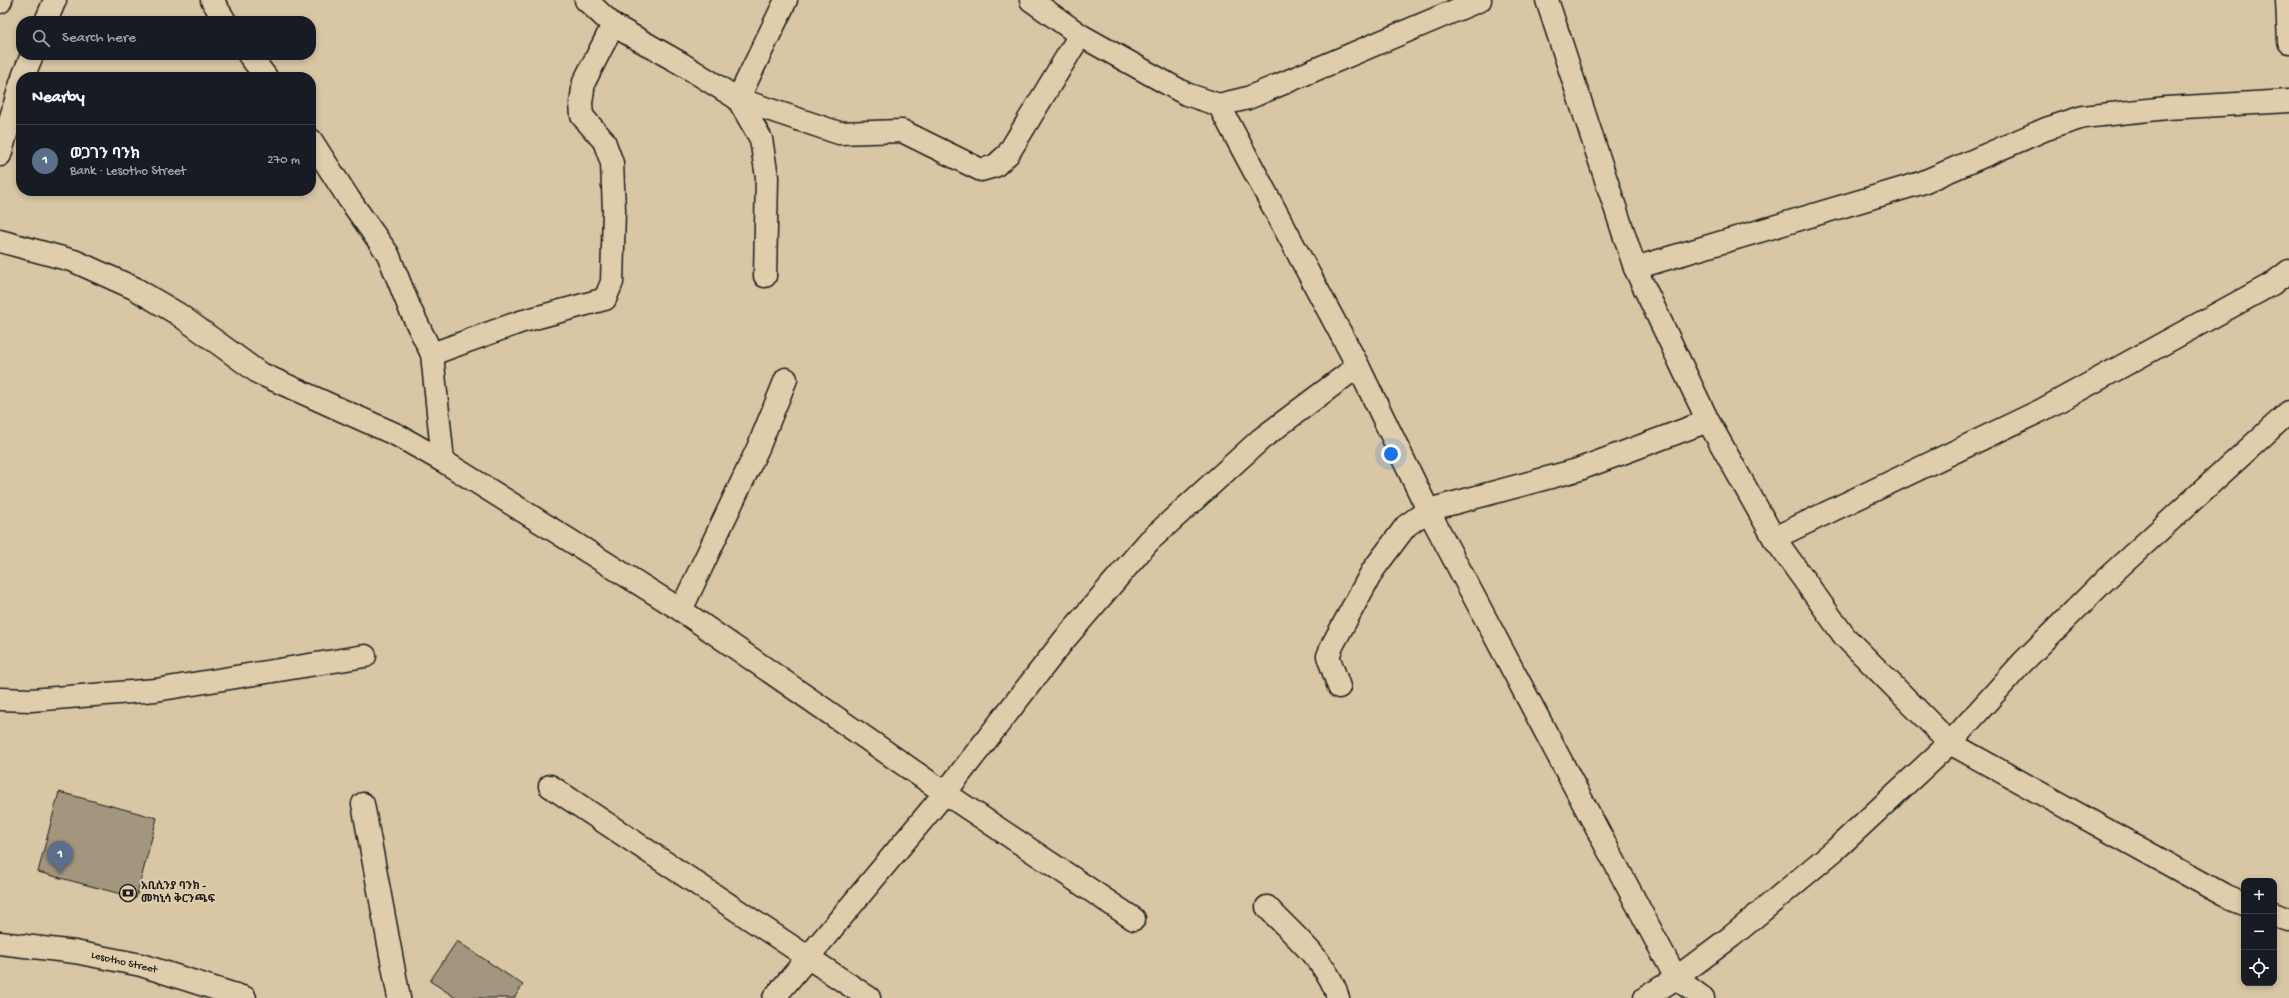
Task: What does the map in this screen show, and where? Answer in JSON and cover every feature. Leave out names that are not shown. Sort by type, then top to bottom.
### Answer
[{"type":"street","points":[[48,16],[55,0]]},
{"type":"street","points":[[212,0],[223,16]]},
{"type":"street","points":[[586,0],[613,25],[682,64],[738,99],[839,133],[902,131],[981,170],[995,166],[1008,154],[1080,34]]},
{"type":"street","points":[[738,99],[786,0]]},
{"type":"street","points":[[1031,0],[1080,34],[1186,94],[1219,105],[1248,98],[1480,0]]},
{"type":"street","points":[[1547,0],[1635,268],[1708,421],[1774,538],[1845,637],[1950,743],[2224,895],[2241,902]]},
{"type":"street","points":[[2287,0],[2289,42]]},
{"type":"street","points":[[432,354],[520,322],[605,300],[612,282],[614,210],[612,163],[604,141],[582,116],[581,103],[584,82],[613,25]]},
{"type":"street","points":[[25,72],[30,60]]},
{"type":"street","points":[[253,60],[262,72]]},
{"type":"street","points":[[738,99],[761,139],[767,177],[765,276]]},
{"type":"street","points":[[0,156],[16,100]]},
{"type":"street","points":[[1635,268],[1921,183],[2046,128],[2083,116],[2167,108],[2289,101]]},
{"type":"street","points":[[1219,105],[1358,366],[1428,510],[1676,978],[1703,998]]},
{"type":"street","points":[[316,148],[349,199],[388,254],[410,310],[432,354],[443,461]]},
{"type":"street","points":[[0,241],[74,260],[134,288],[178,314],[259,373],[397,435],[443,461],[681,610],[944,794],[1134,919]]},
{"type":"street","points":[[1774,538],[2042,410],[2272,284],[2289,271]]},
{"type":"street","points":[[774,998],[944,794],[1064,640],[1149,541],[1262,438],[1358,366]]},
{"type":"street","points":[[681,610],[758,448],[786,380]]},
{"type":"street","points":[[1645,998],[1676,978],[1732,936],[1836,849],[1950,743],[2022,663],[2106,579],[2289,412]]},
{"type":"street","points":[[1339,687],[1328,656],[1333,644],[1373,570],[1406,526],[1428,510],[1577,470],[1708,421]]},
{"type":"street","points":[[0,699],[32,700],[156,690],[364,656]]},
{"type":"street","points":[[550,786],[869,998]]},
{"type":"street","points":[[363,804],[398,998]]},
{"type":"street","points":[[1267,907],[1324,969],[1335,985],[1338,998]]},
{"type":"street","points":[[2277,915],[2289,920]]},
{"type":"street","name":"Lesotho Street","points":[[0,943],[75,952],[141,965],[245,998]]},
{"type":"building","points":[[59,792],[157,818],[136,898],[38,872]]},
{"type":"building","points":[[457,941],[523,985],[514,998],[456,998],[430,981]]},
{"type":"place","name":"ወጋገን ባንክ","points":[[60,874]]},
{"type":"place","name":"አቢሲንያ ባንክ - መካኒሳ ቅርንጫፍ","points":[[128,893]]}]
